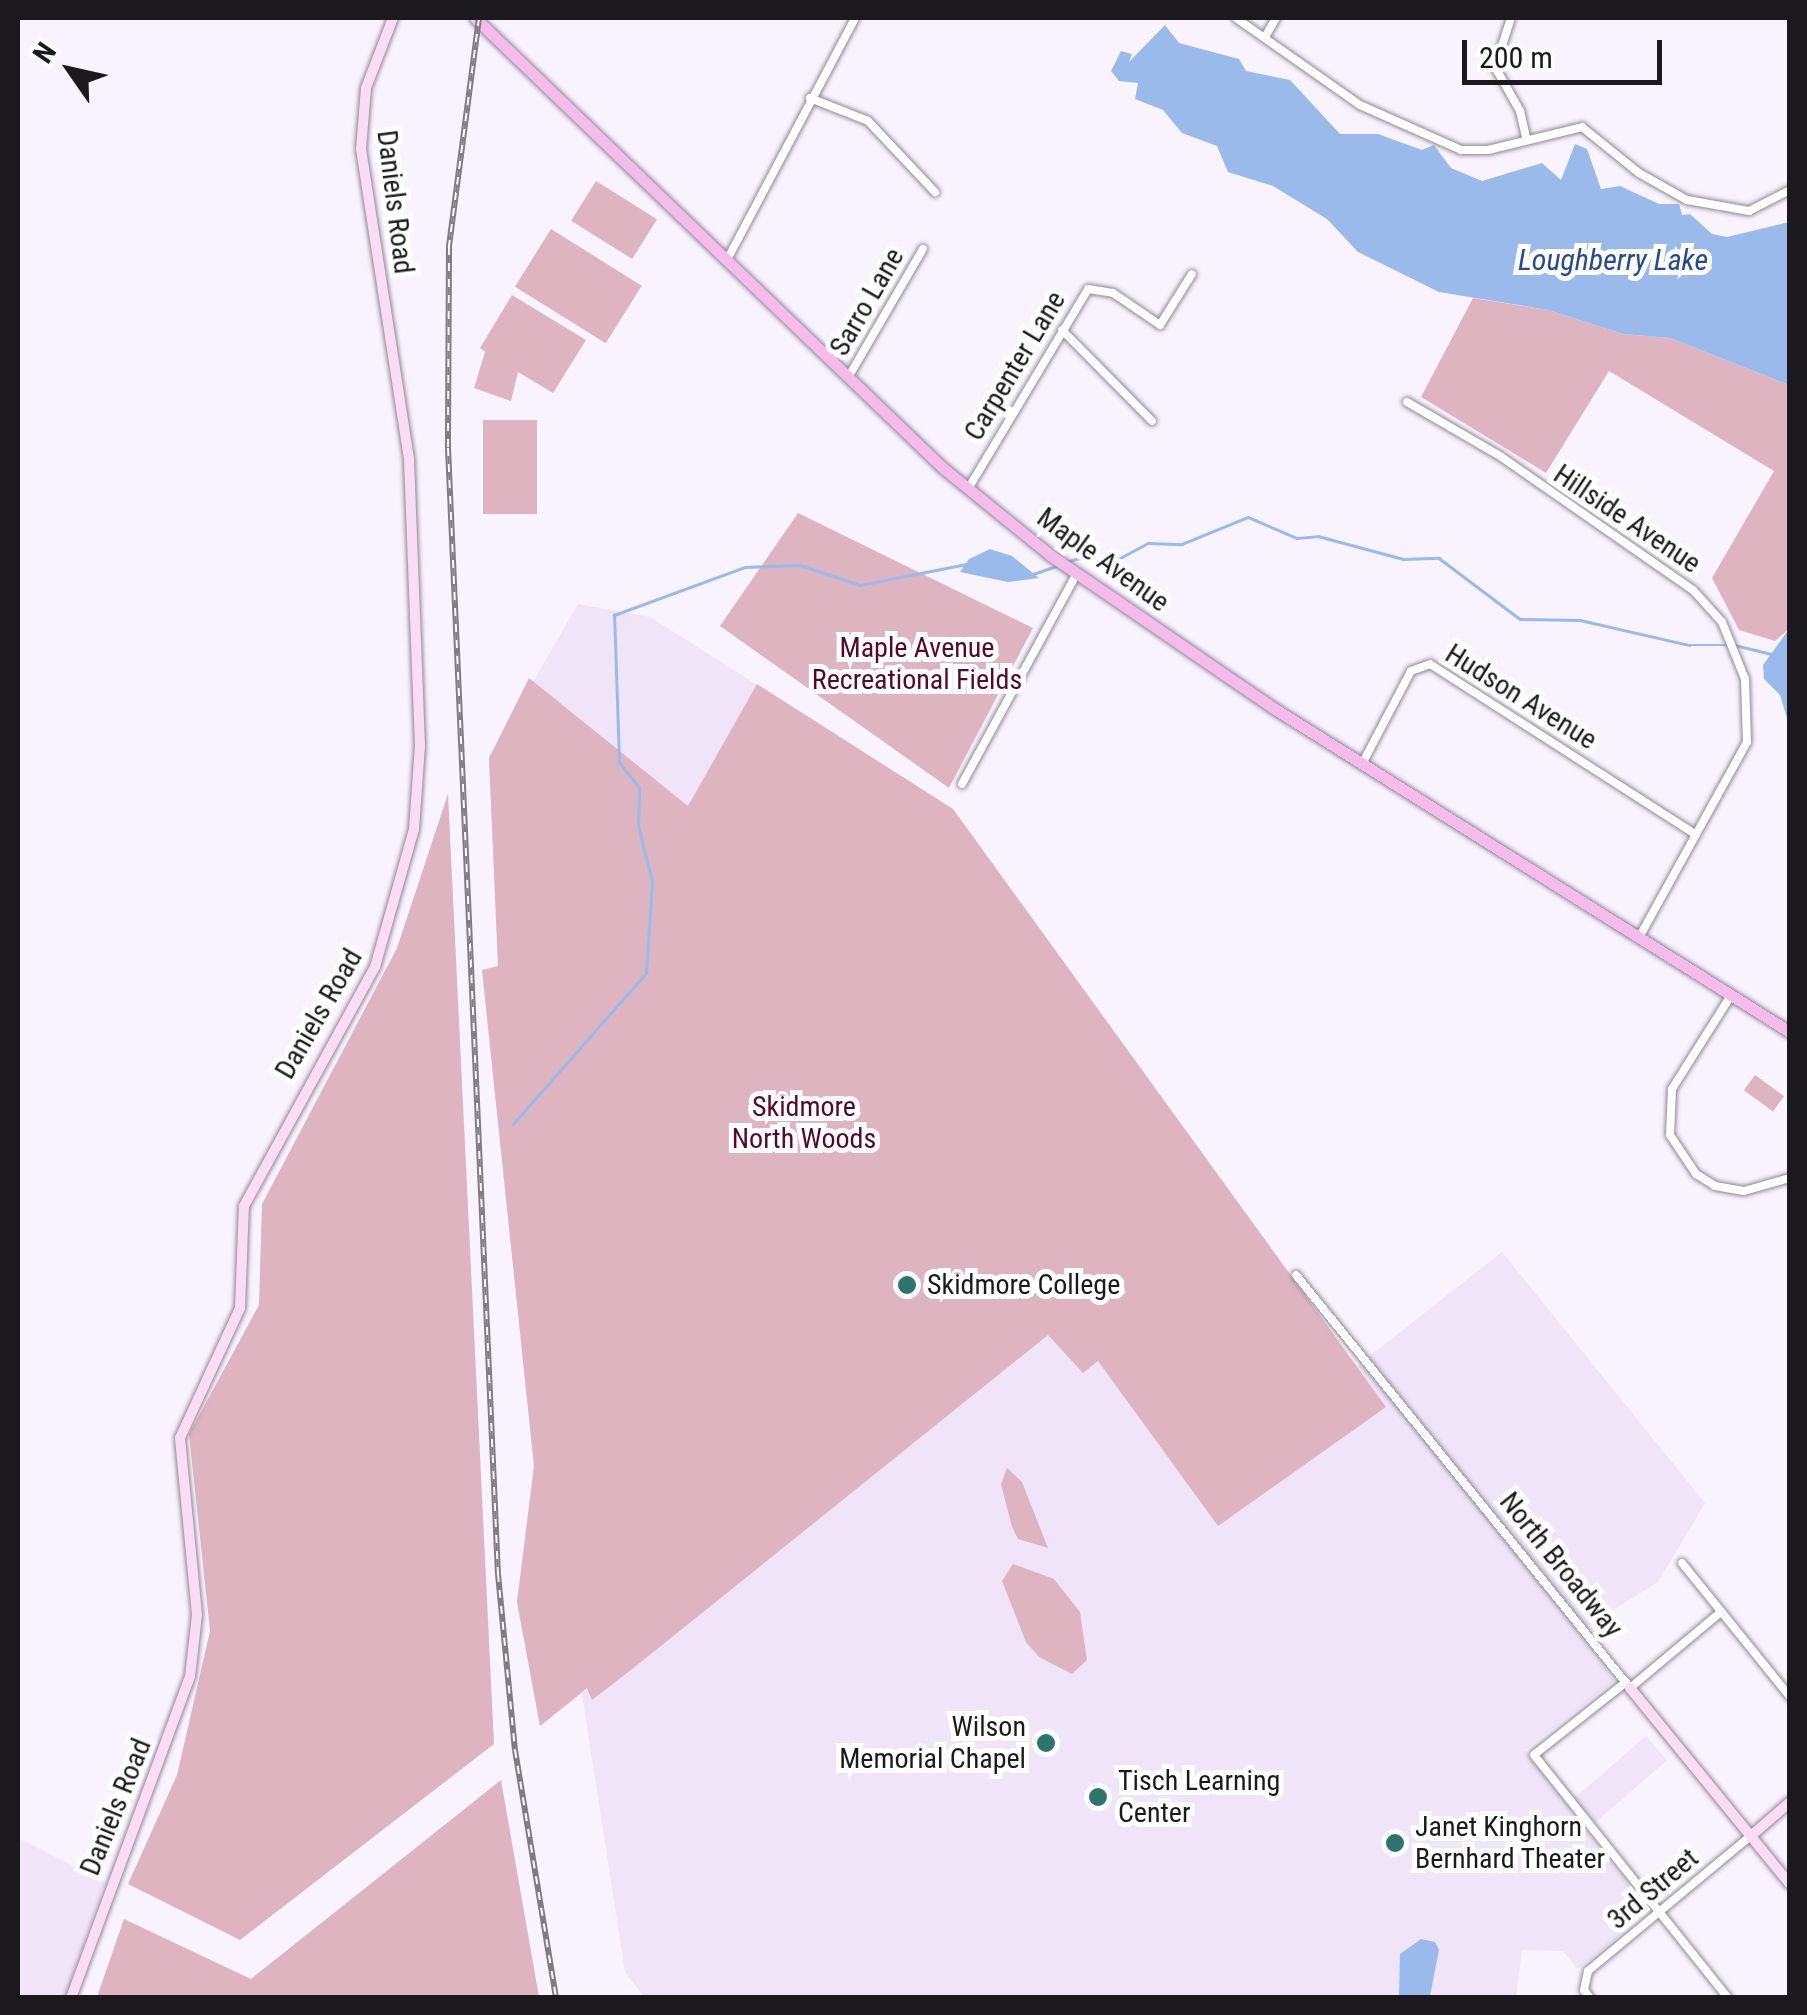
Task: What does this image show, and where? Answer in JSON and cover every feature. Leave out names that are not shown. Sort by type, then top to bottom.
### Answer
[{"type":"main road","name":"Maple Avenue","points":[[474,18],[968,488],[1076,576],[1362,764],[1790,1032]]},
{"type":"street","name":"Daniels Road","points":[[71,1998],[190,1678],[196,1615],[180,1438],[234,1328],[242,1290],[244,1206],[375,967],[414,829],[420,746],[409,458],[361,149],[366,88],[393,18]]},
{"type":"street","points":[[727,260],[854,18]]},
{"type":"street","points":[[1236,18],[1360,106],[1461,150],[1582,127],[1648,179],[1712,208],[1749,211],[1790,190]]},
{"type":"street","points":[[1266,37],[1276,18]]},
{"type":"street","points":[[1511,18],[1496,52],[1496,75],[1520,111],[1526,138]]},
{"type":"street","points":[[810,98],[868,122],[935,192]]},
{"type":"street","name":"Sarro Lane","points":[[849,376],[923,250]]},
{"type":"street","name":"Carpenter Lane","points":[[968,488],[1062,330],[1093,286],[1160,325],[1192,274]]},
{"type":"street","points":[[1062,330],[1152,422]]},
{"type":"street","name":"Hillside Avenue","points":[[1407,402],[1500,456],[1693,590],[1712,606],[1731,645],[1750,703],[1749,732],[1640,938]]},
{"type":"street","points":[[962,784],[1076,576]]},
{"type":"street","name":"Hudson Avenue","points":[[1362,764],[1411,672],[1430,664],[1696,835]]},
{"type":"street","points":[[1730,997],[1672,1089],[1670,1134],[1696,1174],[1715,1186],[1744,1191],[1790,1178]]},
{"type":"street","name":"North Broadway","points":[[1296,1275],[1790,1884]]},
{"type":"street","points":[[1682,1562],[1790,1697]]},
{"type":"street","points":[[1721,1612],[1536,1750],[1728,1998]]},
{"type":"street","points":[[1752,1835],[1790,1802]]},
{"type":"street","name":"3rd Street","points":[[1590,1998],[1583,1977],[1752,1835]]},
{"type":"shaded area","name":"Skidmore College","points":[[578,604],[650,617],[953,809],[1357,1366],[1502,1252],[1705,1503],[1658,1582],[1579,1631],[1614,1681],[1525,1750],[1649,1911],[1578,1969],[1563,1951],[1522,1950],[1516,1997],[644,1997],[625,1972],[582,1694],[540,1726],[517,1602],[534,1466],[482,970],[498,966],[489,758]]},
{"type":"shaded area","points":[[1646,1736],[1667,1760],[1595,1822],[1574,1798]]},
{"type":"shaded area","points":[[18,1838],[105,1882],[65,1997],[18,1997]]},
{"type":"green space","points":[[596,181],[657,219],[632,259],[571,221]]},
{"type":"green space","points":[[551,229],[642,286],[606,343],[515,287]]},
{"type":"green space","points":[[512,295],[586,340],[553,393],[518,372],[511,401],[474,388],[485,352],[480,348]]},
{"type":"green space","points":[[1473,298],[1548,310],[1623,334],[1670,338],[1789,385],[1789,629],[1775,641],[1739,630],[1712,578],[1774,471],[1609,371],[1546,473],[1421,397]]},
{"type":"green space","points":[[483,420],[537,420],[537,514],[483,514]]},
{"type":"green space","name":"Maple Avenue Recreational Fields","points":[[798,513],[1033,628],[949,788],[720,626]]},
{"type":"green space","name":"Skidmore North Woods","points":[[529,678],[688,806],[757,684],[953,809],[1386,1407],[1218,1526],[1098,1361],[1083,1373],[1048,1335],[592,1700],[587,1688],[540,1726],[517,1602],[534,1466],[482,970],[498,966],[489,758]]},
{"type":"green space","points":[[448,794],[494,1744],[240,1940],[128,1884],[177,1775],[210,1631],[189,1434],[259,1305],[262,1204],[397,948]]},
{"type":"green space","points":[[1755,1075],[1784,1096],[1773,1112],[1744,1090]]},
{"type":"green space","points":[[1007,1468],[1022,1482],[1048,1548],[1018,1539],[1001,1484]]},
{"type":"green space","points":[[1013,1564],[1054,1579],[1080,1612],[1087,1660],[1072,1674],[1039,1657],[1026,1642],[1002,1581]]},
{"type":"green space","points":[[501,1780],[539,1997],[97,1997],[124,1919],[251,1979]]},
{"type":"water","name":"Loughberry Lake","points":[[1165,25],[1179,43],[1239,59],[1246,71],[1290,80],[1340,134],[1378,134],[1422,150],[1434,145],[1451,168],[1482,181],[1542,163],[1561,180],[1575,144],[1587,149],[1601,189],[1620,186],[1659,204],[1679,204],[1682,215],[1690,214],[1712,234],[1727,237],[1789,222],[1789,385],[1670,338],[1623,334],[1548,310],[1439,292],[1358,252],[1327,219],[1273,186],[1228,172],[1217,146],[1182,133],[1163,110],[1135,99],[1138,83],[1119,81],[1111,71],[1121,51],[1132,54],[1129,62]]},
{"type":"water","points":[[990,549],[1012,556],[1039,578],[1008,582],[960,572],[969,559]]},
{"type":"water","points":[[1789,629],[1789,725],[1780,695],[1764,679],[1763,665]]},
{"type":"water","points":[[1421,1939],[1435,1942],[1439,1950],[1430,1996],[1399,1997],[1400,1954]]},
{"type":"waterway","points":[[1066,562],[1079,558],[1107,565],[1148,543],[1182,544],[1248,517],[1297,538],[1318,536],[1403,559],[1439,558],[1520,619],[1580,620],[1689,645],[1727,645]]},
{"type":"waterway","points":[[513,1124],[646,973],[652,882],[638,825],[639,788],[619,762],[614,615],[745,567],[800,565],[860,585],[966,564]]},
{"type":"waterway","points":[[1033,574],[1059,565]]},
{"type":"waterway","points":[[1735,645],[1771,654]]},
{"type":"railway","points":[[479,18],[449,247],[448,448],[498,1574],[515,1750],[556,1998]]},
{"type":"place","name":"Skidmore College","points":[[907,1285]]},
{"type":"place","name":"Wilson Memorial Chapel","points":[[1046,1743]]},
{"type":"place","name":"Tisch Learning Center","points":[[1098,1797]]},
{"type":"place","name":"Janet Kinghorn Bernhard Theater","points":[[1395,1843]]}]
